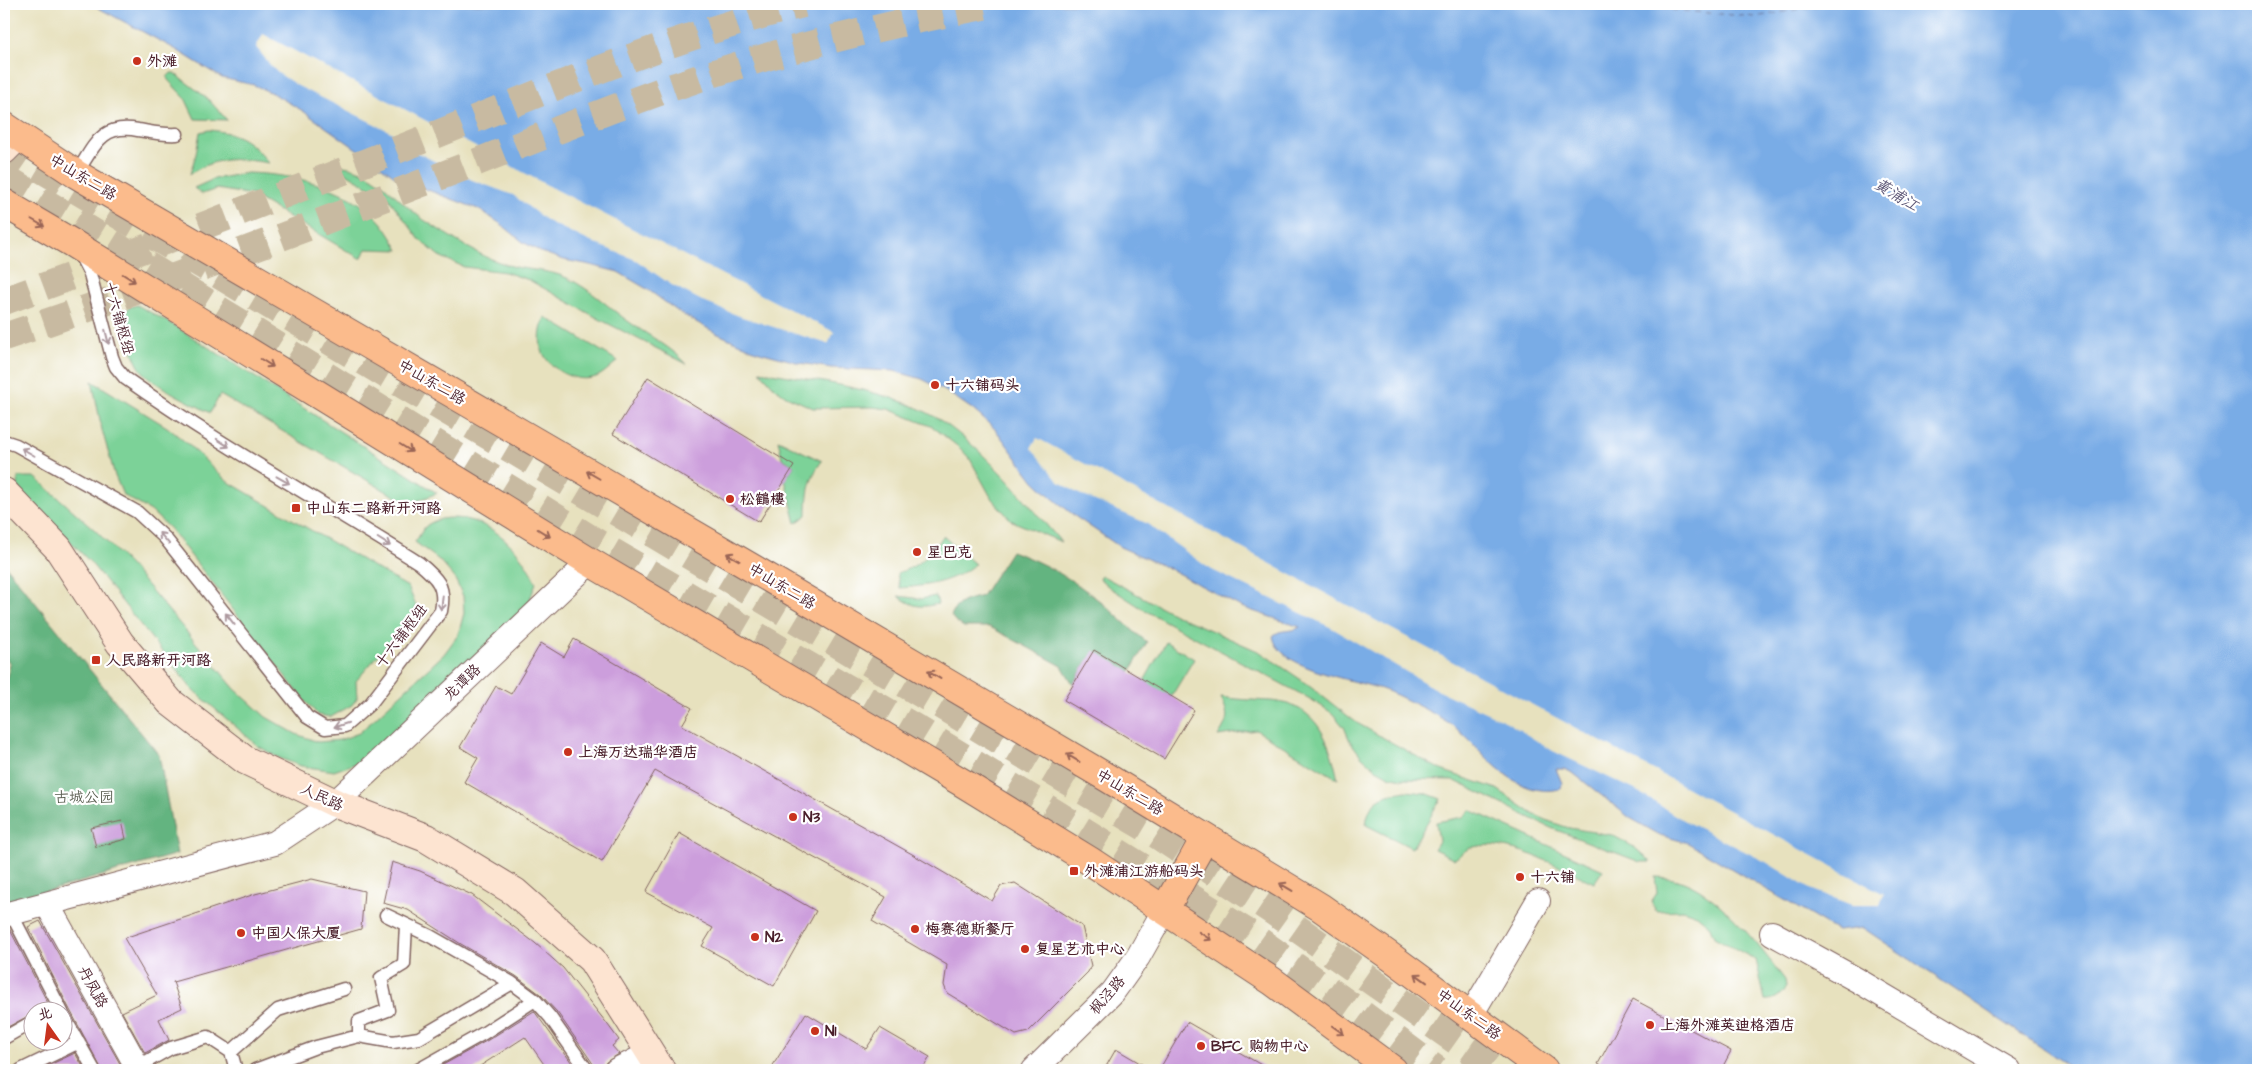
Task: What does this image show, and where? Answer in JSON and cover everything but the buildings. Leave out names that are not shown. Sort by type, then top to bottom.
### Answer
[{"type":"main road","name":"中山东二路","points":[[9,137],[76,174],[752,568],[1320,907],[1471,1015],[1544,1070]]},
{"type":"main road","points":[[4,203],[590,562],[963,783],[1164,909],[1272,980],[1393,1070]]},
{"type":"main road","points":[[1164,909],[1205,838]]},
{"type":"street","name":"人民路","points":[[4,492],[68,561],[120,643],[170,702],[246,760],[335,804],[426,838],[514,892],[592,960],[656,1062]]},
{"type":"street","name":"龙谭路","points":[[8,914],[275,843],[335,804],[590,562]]},
{"type":"street","points":[[1471,1015],[1538,901]]},
{"type":"street","name":"丹凤路","points":[[47,904],[138,1068]]},
{"type":"street","name":"枫泾路","points":[[1034,1070],[1113,992],[1138,957],[1164,909]]},
{"type":"street","points":[[1772,934],[1857,980],[2009,1070]]},
{"type":"street","points":[[618,1070],[656,1062]]},
{"type":"lane","points":[[76,174],[106,132],[130,128],[156,134],[177,134]]},
{"type":"lane","name":"十六铺枢纽","points":[[4,441],[16,445],[142,517],[165,538],[308,717],[325,728],[345,726],[371,703],[441,611],[444,599],[441,587],[431,574],[419,564],[307,493],[259,466],[125,378],[116,367],[112,357],[90,274],[72,243]]},
{"type":"lane","points":[[8,914],[54,1002]]},
{"type":"lane","points":[[386,915],[512,983],[535,1000],[550,1016],[587,1070]]},
{"type":"lane","points":[[359,1036],[359,1021],[388,1010],[381,978],[404,964],[406,925]]},
{"type":"lane","points":[[255,1070],[316,1047],[359,1036],[392,1042],[419,1038],[512,983]]},
{"type":"lane","points":[[231,1052],[278,1010],[344,989]]},
{"type":"lane","points":[[418,1070],[484,1033],[535,1000]]},
{"type":"lane","points":[[4,1038],[22,1028]]},
{"type":"lane","points":[[72,1031],[94,1070]]},
{"type":"lane","points":[[138,1068],[171,1048],[208,1037],[231,1052],[236,1070]]},
{"type":"lane","points":[[21,1070],[79,1042]]},
{"type":"green space","points":[[174,73],[207,98],[227,120],[195,119],[185,98],[168,80],[167,77]]},
{"type":"green space","points":[[209,130],[228,133],[243,139],[269,163],[247,160],[219,161],[190,174],[200,132]]},
{"type":"green space","points":[[333,165],[349,167],[374,178],[430,224],[487,257],[515,267],[560,275],[576,283],[632,324],[668,347],[687,364],[601,320],[529,280],[505,272],[464,267],[439,256],[420,240],[389,199]]},
{"type":"green space","points":[[247,173],[298,179],[315,183],[347,196],[378,219],[399,250],[366,249],[361,259],[252,195],[217,189],[202,194],[194,188],[214,179]]},
{"type":"green space","points":[[137,305],[170,323],[437,493],[413,503],[403,501],[220,395],[210,413],[165,388],[143,372],[135,359],[125,313],[129,307]]},
{"type":"green space","points":[[545,317],[618,361],[605,372],[588,379],[562,373],[549,362],[541,347],[542,324]]},
{"type":"green space","points":[[760,371],[855,388],[903,402],[924,411],[943,422],[976,448],[1020,494],[1061,542],[1012,521],[992,499],[970,459],[961,449],[933,427],[888,409],[872,407],[813,408],[786,396],[775,388]]},
{"type":"green space","points":[[92,381],[167,427],[227,481],[408,587],[416,605],[415,616],[403,634],[386,646],[356,681],[357,698],[352,705],[331,717],[318,715],[303,699],[170,529],[151,511],[123,495],[115,476],[102,430]]},
{"type":"green space","points":[[778,440],[822,461],[814,474],[810,486],[807,515],[796,523],[785,480],[794,466],[782,458]]},
{"type":"green space","points":[[18,477],[35,477],[96,531],[129,564],[235,689],[266,717],[296,734],[318,742],[340,740],[359,733],[444,654],[458,635],[464,613],[463,596],[454,577],[439,560],[415,542],[426,526],[445,518],[466,519],[479,523],[492,530],[513,547],[530,570],[536,583],[525,613],[399,729],[357,763],[334,771],[301,766],[279,758],[258,746],[192,689],[91,563],[37,507],[18,494]]},
{"type":"green space","points":[[943,536],[975,564],[958,575],[940,582],[900,588],[897,573],[912,567],[924,559]]},
{"type":"green space","points":[[1011,551],[1058,572],[1080,586],[1147,642],[1130,672],[1094,651],[1073,684],[1062,666],[990,627],[964,627],[956,622],[951,616],[956,607],[963,602],[982,596]]},
{"type":"green space","name":"古城公园","points":[[4,564],[159,755],[177,854],[4,904],[4,691],[10,664],[4,655]]},
{"type":"green space","points":[[1101,575],[1174,614],[1260,652],[1300,679],[1357,723],[1441,770],[1497,789],[1533,814],[1551,822],[1569,828],[1612,835],[1634,847],[1651,862],[1640,862],[1551,828],[1453,780],[1402,779],[1389,776],[1376,769],[1361,756],[1350,741],[1344,727],[1332,713],[1312,700],[1146,611],[1109,587],[1100,579]]},
{"type":"green space","points":[[898,596],[921,599],[936,596],[938,604],[917,606]]},
{"type":"green space","points":[[1166,642],[1194,659],[1171,697],[1144,681]]},
{"type":"green space","points":[[1221,697],[1271,701],[1300,709],[1319,727],[1325,738],[1338,779],[1256,730],[1218,736],[1227,717]]},
{"type":"green space","points":[[1406,791],[1425,793],[1441,799],[1412,848],[1366,825],[1370,809],[1378,800],[1390,794]]},
{"type":"green space","points":[[1470,810],[1603,870],[1594,883],[1515,849],[1482,846],[1468,849],[1455,859],[1434,849],[1439,841],[1436,822],[1463,817]]},
{"type":"green space","points":[[1655,877],[1674,879],[1690,885],[1706,894],[1736,920],[1785,980],[1786,986],[1780,995],[1765,1000],[1756,960],[1714,937],[1709,925],[1697,915],[1683,910],[1656,911],[1651,902],[1657,893]]},
{"type":"water","name":"黄浦江","points":[[91,4],[2258,4],[2258,1070],[2075,1070],[1863,928],[1837,931],[1688,843],[1660,835],[1630,818],[1573,773],[1564,769],[1556,769],[1562,783],[1561,789],[1544,790],[1529,788],[1503,772],[1457,729],[1433,713],[1376,687],[1330,675],[1299,664],[1277,647],[1273,636],[1279,632],[1300,627],[1241,607],[1168,568],[1120,547],[1076,517],[1050,496],[1034,481],[995,429],[972,409],[947,392],[922,379],[894,371],[831,368],[800,363],[756,351],[716,333],[680,313],[647,289],[618,272],[564,260],[541,252],[523,242],[501,224],[478,209],[399,179],[303,111],[274,94],[254,85],[222,78],[175,49]]},
{"type":"pier","points":[[263,34],[545,184],[834,332],[828,344],[742,317],[706,303],[670,284],[636,260],[591,242],[547,221],[513,195],[472,180],[410,149],[391,132],[298,86],[278,73],[256,47]]},
{"type":"pier","points":[[1037,438],[1884,894],[1880,905],[1852,905],[1808,888],[1766,862],[1683,820],[1635,790],[1553,751],[1507,722],[1437,690],[1332,628],[1210,569],[1146,523],[1077,493],[1058,481],[1031,448]]},
{"type":"ferry route","points":[[1651,4],[1673,10],[1756,17],[1827,4]]},
{"type":"tunnel","points":[[4,301],[222,218],[619,62],[710,30],[803,4]]},
{"type":"tunnel","points":[[4,337],[123,296],[648,96],[718,72],[813,44],[993,4]]},
{"type":"tunnel","points":[[4,144],[33,164],[1148,829],[1274,912],[1469,1050],[1494,1070]]},
{"type":"tunnel","points":[[4,177],[599,544],[919,730],[1251,935],[1437,1070]]},
{"type":"place","name":"外滩","points":[[137,61]]},
{"type":"place","name":"十六铺码头","points":[[935,385]]},
{"type":"place","name":"松鶴樓","points":[[730,499]]},
{"type":"place","name":"中山东二路新开河路","points":[[296,508]]},
{"type":"place","name":"星巴克","points":[[917,552]]},
{"type":"place","name":"人民路新开河路","points":[[96,660]]},
{"type":"place","name":"上海万达瑞华酒店","points":[[568,752]]},
{"type":"place","name":"N3","points":[[793,817]]},
{"type":"place","name":"外滩浦江游船码头","points":[[1074,871]]},
{"type":"place","name":"十六铺","points":[[1520,877]]},
{"type":"place","name":"梅赛德斯餐厅","points":[[915,929]]},
{"type":"place","name":"中国人保大厦","points":[[241,933]]},
{"type":"place","name":"N2","points":[[755,937]]},
{"type":"place","name":"复星艺术中心","points":[[1025,949]]},
{"type":"place","name":"上海外滩英迪格酒店","points":[[1650,1025]]},
{"type":"place","name":"N1","points":[[815,1031]]},
{"type":"place","name":"BFC 购物中心","points":[[1201,1046]]}]
